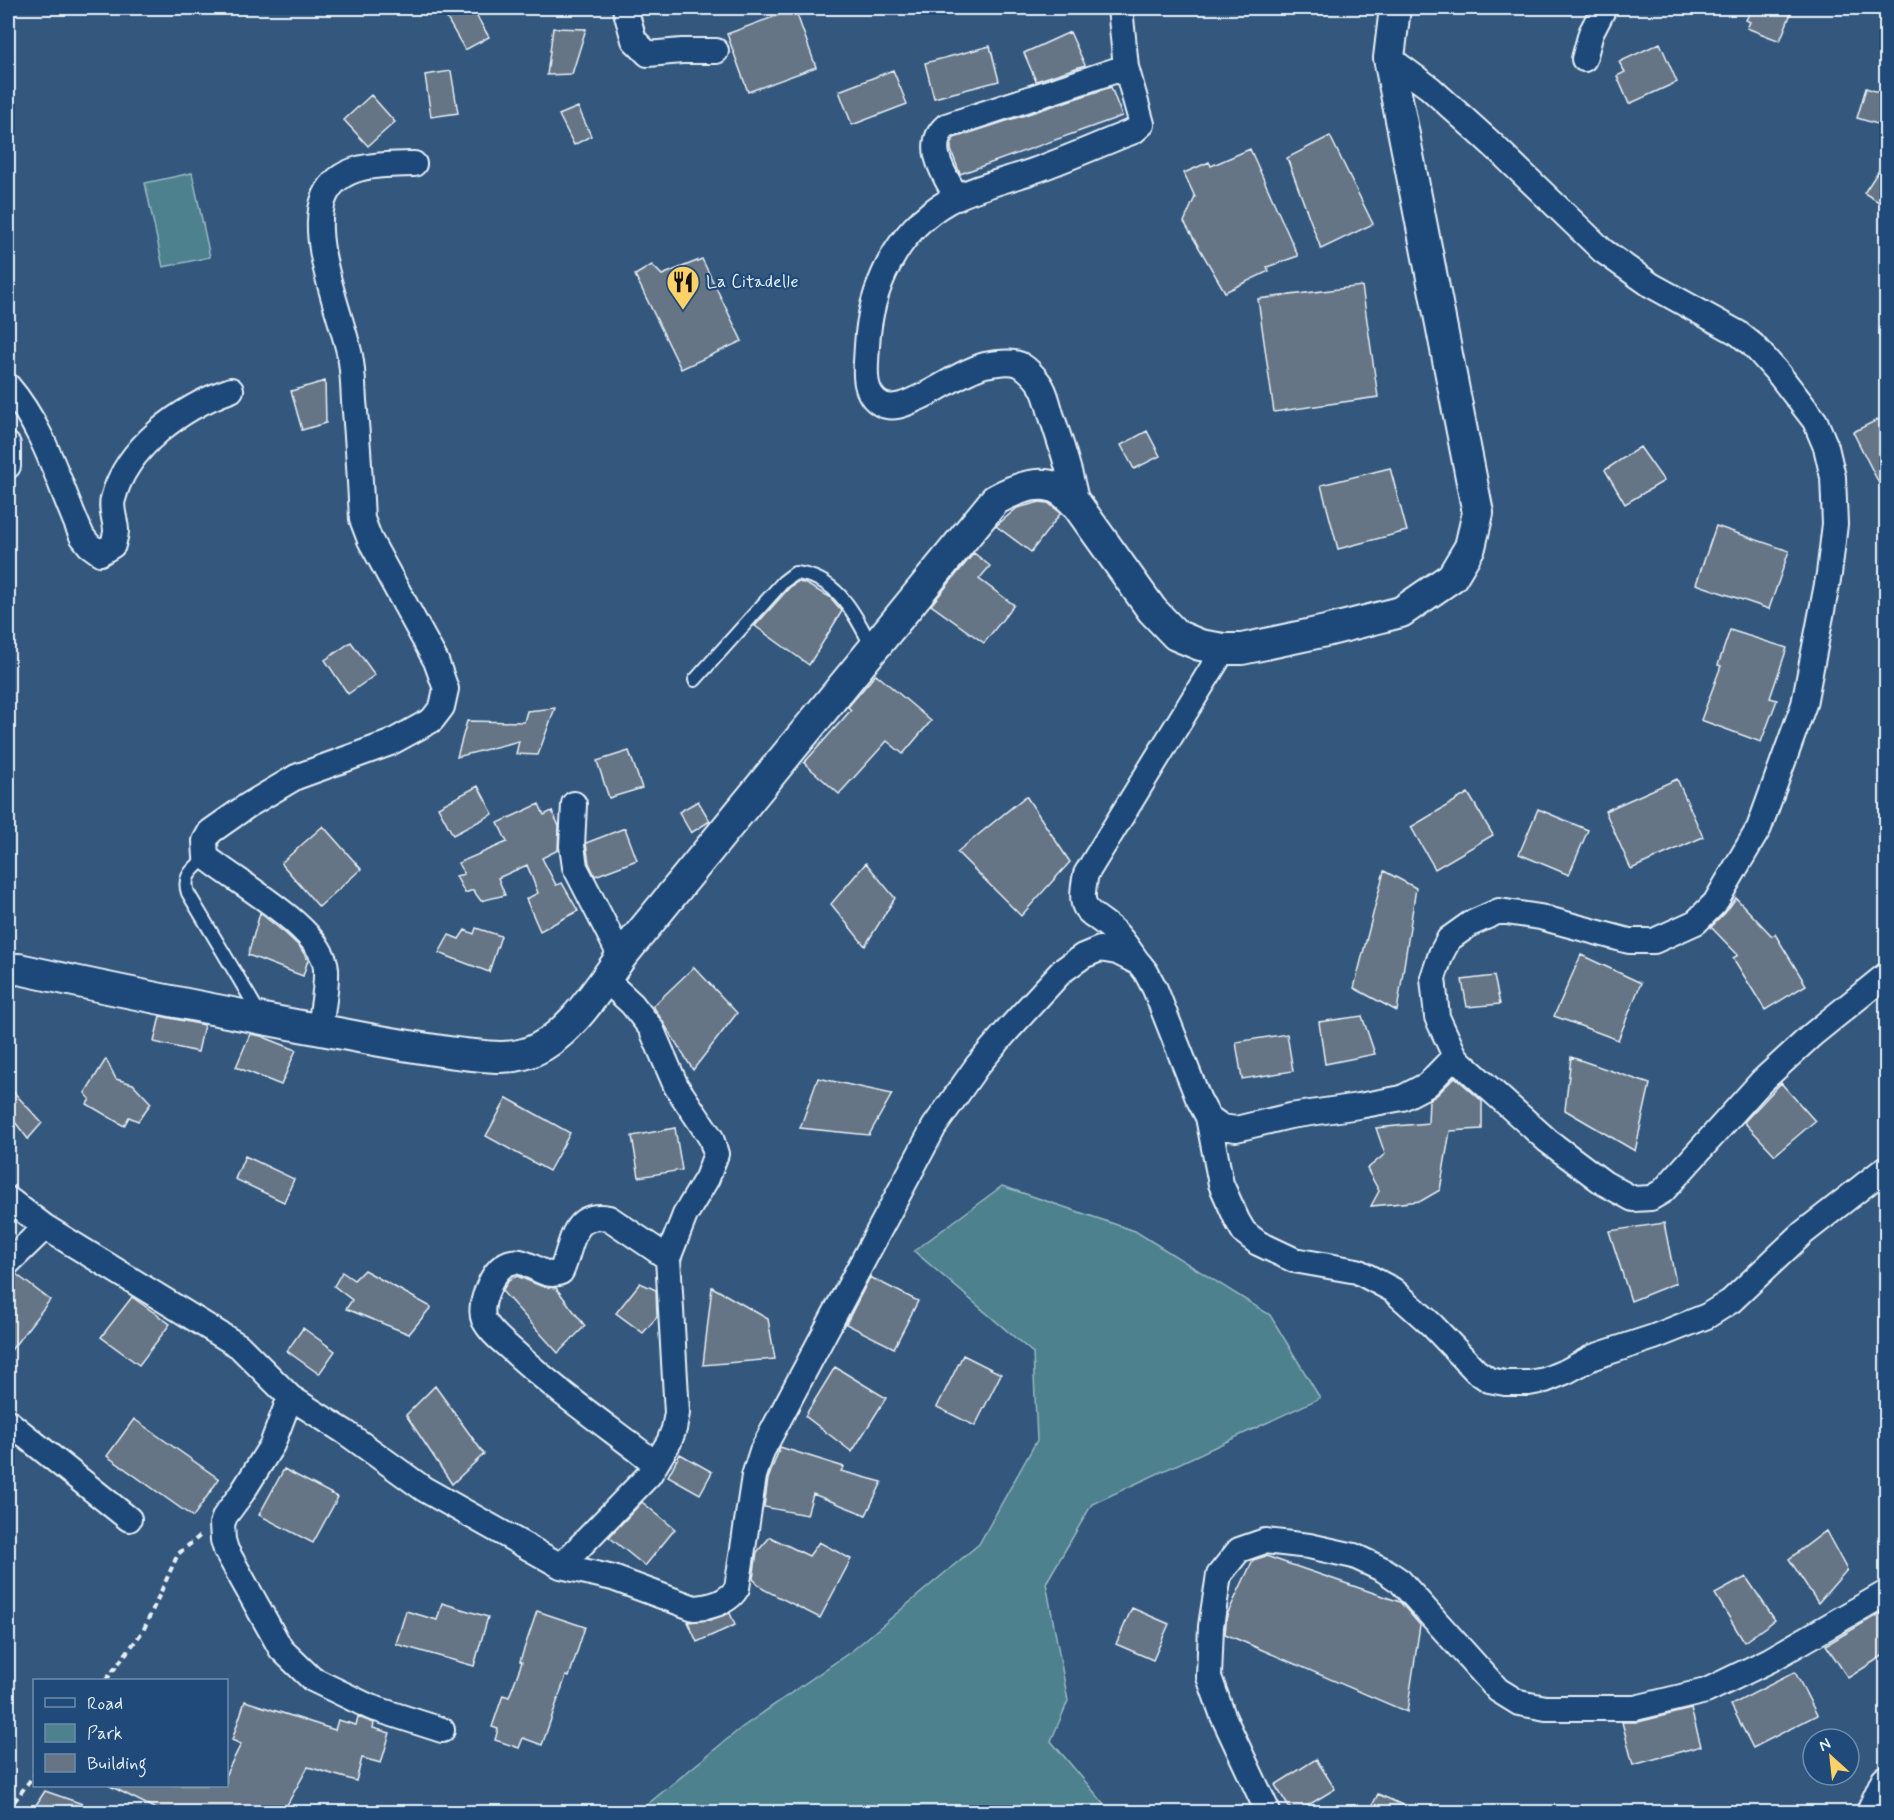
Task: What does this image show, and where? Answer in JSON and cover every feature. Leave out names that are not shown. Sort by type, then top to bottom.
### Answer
[{"type":"street","points":[[625,8],[634,40],[648,54],[716,51]]},
{"type":"street","points":[[1077,506],[1064,451],[1042,386],[1032,374],[1019,364],[985,365],[897,407],[884,405],[875,399],[868,388],[866,379],[868,322],[881,282],[892,258],[909,231],[924,217],[957,198],[1134,131],[1142,124],[1126,67],[1120,8]]},
{"type":"street","points":[[8,970],[19,969],[420,1049],[493,1057],[528,1053],[545,1044],[569,1025],[995,500],[1010,491],[1034,486],[1054,487],[1077,506],[1152,610],[1176,634],[1200,645],[1242,649],[1401,612],[1452,577],[1470,547],[1478,513],[1389,58],[1395,8]]},
{"type":"street","points":[[1584,59],[1591,33],[1604,8]]},
{"type":"street","points":[[1389,58],[1454,109],[1603,251],[1652,285],[1722,324],[1753,345],[1815,420],[1827,447],[1835,500],[1835,524],[1829,574],[1804,704],[1759,828],[1715,903],[1696,922],[1654,941],[1629,941],[1540,917],[1499,911],[1470,924],[1449,939],[1433,978],[1437,1017],[1455,1056],[1548,1141],[1604,1183],[1633,1199],[1651,1198],[1663,1191],[1762,1081],[1812,1035],[1887,975]]},
{"type":"street","points":[[957,198],[939,163],[935,145],[939,132],[946,126],[1126,67]]},
{"type":"street","points":[[320,1030],[326,968],[321,954],[301,928],[264,898],[206,857],[205,841],[210,832],[247,806],[296,777],[390,743],[432,720],[442,707],[446,690],[436,661],[370,540],[362,519],[350,356],[324,261],[320,221],[325,196],[334,183],[346,173],[363,167],[414,164]]},
{"type":"street","points":[[8,386],[24,405],[38,431],[82,536],[100,553],[113,545],[116,531],[112,501],[126,466],[135,453],[177,417],[207,398],[231,390]]},
{"type":"street","points":[[8,445],[8,466]]},
{"type":"street","points":[[1224,649],[1086,874],[1082,891],[1083,905],[1113,931],[1146,972],[1155,989],[1198,1098],[1209,1117],[1221,1184],[1244,1232],[1258,1243],[1294,1260],[1357,1271],[1393,1290],[1432,1325],[1476,1371],[1489,1380],[1528,1383],[1545,1380],[1593,1357],[1654,1337],[1707,1316],[1731,1301],[1803,1233],[1887,1168]]},
{"type":"street","points":[[561,1566],[649,1474],[672,1436],[677,1413],[668,1258],[685,1215],[707,1178],[716,1154],[711,1138],[676,1086],[651,1028],[632,1004],[613,968],[575,867],[572,846],[574,804]]},
{"type":"street","points":[[8,1199],[45,1227],[239,1346],[290,1397],[345,1432],[424,1489],[561,1566],[613,1578],[694,1608],[705,1607],[724,1601],[734,1594],[740,1577],[754,1476],[762,1451],[934,1127],[977,1066],[1062,971],[1083,956],[1100,949],[1117,952],[1139,963]]},
{"type":"street","points":[[1209,1117],[1222,1127],[1236,1129],[1290,1116],[1402,1098],[1427,1085],[1455,1056]]},
{"type":"street","points":[[656,1464],[531,1368],[492,1331],[482,1311],[490,1284],[501,1267],[513,1260],[523,1262],[548,1274],[555,1275],[561,1272],[575,1230],[581,1223],[599,1216],[609,1218],[668,1258]]},
{"type":"street","points":[[8,1263],[45,1227]]},
{"type":"street","points":[[290,1397],[272,1445],[225,1516],[223,1532],[226,1550],[281,1649],[312,1679],[370,1707],[442,1730]]},
{"type":"street","points":[[8,1422],[129,1519]]},
{"type":"street","points":[[1268,1812],[1223,1716],[1209,1677],[1211,1626],[1219,1575],[1239,1550],[1250,1545],[1265,1540],[1310,1546],[1354,1556],[1384,1570],[1400,1581],[1498,1690],[1519,1703],[1540,1708],[1635,1708],[1706,1691],[1770,1660],[1887,1593]]},
{"type":"street","points":[[1872,1812],[1887,1781]]},
{"type":"lane","points":[[695,680],[783,582],[795,573],[808,574],[824,582],[845,600],[873,649]]},
{"type":"lane","points":[[206,857],[186,879],[188,893],[263,1019]]},
{"type":"path","points":[[107,1679],[143,1631],[178,1554],[225,1516]]},
{"type":"path","points":[[8,1810],[33,1776]]},
{"type":"green space","points":[[192,173],[210,257],[163,267],[145,183]]},
{"type":"green space","points":[[1002,1186],[1135,1231],[1270,1315],[1320,1398],[1092,1504],[1046,1583],[1068,1701],[1051,1741],[1111,1812],[638,1812],[741,1728],[853,1650],[979,1544],[1037,1440],[1033,1353],[914,1251]]},
{"type":"building","points":[[458,8],[472,8],[489,37],[465,50],[445,15]]},
{"type":"building","points":[[1752,8],[1793,8],[1780,41],[1747,28],[1750,22],[1746,20]]},
{"type":"building","points":[[795,9],[816,67],[748,92],[727,34]]},
{"type":"building","points":[[553,28],[586,29],[572,74],[547,75]]},
{"type":"building","points":[[1070,32],[1085,65],[1036,81],[1024,53]]},
{"type":"building","points":[[1660,43],[1677,82],[1629,104],[1617,76],[1625,72],[1619,62]]},
{"type":"building","points":[[990,46],[999,81],[934,98],[925,63]]},
{"type":"building","points":[[893,70],[907,104],[852,125],[839,91]]},
{"type":"building","points":[[451,71],[458,113],[431,117],[425,75]]},
{"type":"building","points":[[1111,87],[1122,116],[960,174],[951,150],[954,138]]},
{"type":"building","points":[[1866,88],[1887,95],[1887,127],[1857,118]]},
{"type":"building","points":[[371,95],[395,122],[368,146],[344,120]]},
{"type":"building","points":[[578,107],[591,136],[574,145],[559,115]]},
{"type":"building","points":[[1330,136],[1373,224],[1321,249],[1287,158]]},
{"type":"building","points":[[1250,149],[1298,256],[1267,267],[1269,271],[1225,292],[1184,222],[1195,197],[1184,173],[1209,162],[1211,166]]},
{"type":"building","points":[[1887,158],[1887,207],[1864,193]]},
{"type":"building","points":[[702,259],[742,341],[681,369],[635,275],[652,265],[662,275]]},
{"type":"building","points":[[1362,286],[1378,397],[1274,412],[1258,299]]},
{"type":"building","points":[[325,381],[326,423],[302,430],[291,391]]},
{"type":"building","points":[[1887,415],[1887,499],[1853,432]]},
{"type":"building","points":[[1147,431],[1160,456],[1134,469],[1121,445]]},
{"type":"building","points":[[1640,447],[1664,481],[1625,504],[1605,470]]},
{"type":"building","points":[[1390,468],[1407,531],[1338,549],[1321,485]]},
{"type":"building","points":[[1040,502],[1048,503],[1061,513],[1031,552],[996,526],[1017,508]]},
{"type":"building","points":[[1716,526],[1789,551],[1769,609],[1696,584]]},
{"type":"building","points":[[974,553],[990,566],[979,579],[1014,605],[984,643],[931,605]]},
{"type":"building","points":[[797,582],[804,583],[830,597],[842,611],[809,665],[755,626]]},
{"type":"building","points":[[1730,630],[1787,648],[1770,698],[1777,700],[1761,742],[1701,720],[1721,666],[1718,665]]},
{"type":"building","points":[[351,642],[375,675],[348,694],[325,660]]},
{"type":"building","points":[[876,674],[931,721],[903,754],[887,741],[839,794],[804,763],[851,710],[848,707]]},
{"type":"building","points":[[555,708],[538,755],[516,754],[519,741],[457,757],[467,721],[524,722],[527,711]]},
{"type":"building","points":[[629,751],[642,788],[609,798],[597,761]]},
{"type":"building","points":[[1677,779],[1703,837],[1631,869],[1605,811]]},
{"type":"building","points":[[478,786],[493,814],[453,835],[438,807]]},
{"type":"building","points":[[1468,793],[1493,835],[1435,869],[1411,827]]},
{"type":"building","points":[[1026,796],[1070,862],[1021,916],[957,852]]},
{"type":"building","points":[[698,801],[710,821],[691,833],[679,812]]},
{"type":"building","points":[[539,804],[544,815],[552,811],[559,826],[558,850],[542,858],[556,885],[562,883],[578,911],[540,931],[526,899],[538,893],[527,865],[498,878],[505,895],[481,901],[473,890],[465,893],[456,876],[464,874],[458,863],[507,842],[498,823]]},
{"type":"building","points":[[1538,809],[1588,830],[1569,875],[1519,854]]},
{"type":"building","points":[[323,826],[361,869],[319,907],[281,863]]},
{"type":"building","points":[[625,828],[637,860],[595,876],[589,863],[586,843]]},
{"type":"building","points":[[866,863],[895,898],[865,946],[831,904]]},
{"type":"building","points":[[1384,871],[1416,888],[1397,1011],[1354,988]]},
{"type":"building","points":[[1736,898],[1772,936],[1775,934],[1806,985],[1765,1010],[1733,958],[1738,955],[1711,927]]},
{"type":"building","points":[[260,913],[300,947],[308,960],[303,976],[248,955]]},
{"type":"building","points":[[476,928],[501,936],[489,972],[439,953],[449,935],[459,939],[465,930],[474,934]]},
{"type":"building","points":[[1581,955],[1641,983],[1618,1040],[1554,1016]]},
{"type":"building","points":[[694,967],[737,1013],[693,1070],[653,1006]]},
{"type":"building","points":[[1494,976],[1500,1004],[1467,1007],[1462,980]]},
{"type":"building","points":[[160,1016],[204,1025],[198,1052],[154,1042]]},
{"type":"building","points":[[1362,1016],[1375,1054],[1325,1064],[1319,1022]]},
{"type":"building","points":[[250,1034],[296,1050],[281,1085],[236,1067]]},
{"type":"building","points":[[1287,1034],[1293,1071],[1242,1079],[1236,1042]]},
{"type":"building","points":[[1571,1057],[1650,1084],[1635,1151],[1565,1110]]},
{"type":"building","points":[[106,1059],[116,1079],[133,1084],[151,1103],[138,1121],[129,1117],[124,1126],[87,1104],[90,1099],[85,1093]]},
{"type":"building","points":[[1455,1077],[1482,1101],[1482,1129],[1450,1131],[1440,1190],[1421,1201],[1371,1206],[1379,1191],[1367,1169],[1385,1154],[1376,1128],[1428,1123],[1429,1100]]},
{"type":"building","points":[[818,1078],[892,1094],[869,1135],[800,1128]]},
{"type":"building","points":[[1781,1083],[1815,1121],[1775,1155],[1744,1122]]},
{"type":"building","points":[[8,1086],[42,1123],[28,1139],[8,1113]]},
{"type":"building","points":[[507,1098],[570,1133],[549,1171],[486,1136]]},
{"type":"building","points":[[675,1128],[682,1170],[639,1177],[632,1136]]},
{"type":"building","points":[[245,1156],[294,1179],[284,1202],[235,1179]]},
{"type":"building","points":[[1664,1223],[1676,1283],[1631,1301],[1609,1231]]},
{"type":"building","points":[[364,1270],[431,1307],[409,1334],[346,1309],[352,1300],[334,1286],[342,1272],[354,1280]]},
{"type":"building","points":[[16,1274],[50,1300],[8,1354],[8,1277]]},
{"type":"building","points":[[517,1276],[541,1286],[556,1288],[585,1326],[558,1353],[502,1291],[509,1280]]},
{"type":"building","points":[[870,1277],[918,1301],[894,1348],[846,1324]]},
{"type":"building","points":[[640,1283],[656,1290],[657,1317],[643,1333],[616,1313]]},
{"type":"building","points":[[712,1287],[768,1319],[775,1359],[703,1365]]},
{"type":"building","points":[[132,1297],[170,1324],[139,1365],[101,1337]]},
{"type":"building","points":[[303,1328],[335,1351],[319,1374],[287,1351]]},
{"type":"building","points":[[963,1355],[1001,1374],[975,1426],[937,1407]]},
{"type":"building","points":[[835,1367],[886,1398],[852,1452],[805,1416]]},
{"type":"building","points":[[435,1386],[484,1454],[452,1484],[406,1415]]},
{"type":"building","points":[[134,1419],[219,1479],[193,1517],[107,1456]]},
{"type":"building","points":[[780,1447],[844,1467],[841,1471],[882,1482],[866,1515],[813,1494],[807,1515],[764,1507],[768,1479]]},
{"type":"building","points":[[680,1454],[712,1472],[700,1494],[668,1476]]},
{"type":"building","points":[[284,1469],[338,1497],[313,1543],[259,1515]]},
{"type":"building","points":[[642,1502],[675,1529],[645,1566],[609,1537]]},
{"type":"building","points":[[1826,1531],[1847,1570],[1818,1603],[1789,1559]]},
{"type":"building","points":[[770,1537],[809,1556],[819,1542],[851,1559],[820,1618],[763,1589],[753,1579],[757,1552]]},
{"type":"building","points":[[1266,1556],[1400,1602],[1420,1625],[1407,1712],[1225,1634],[1227,1615],[1253,1560]]},
{"type":"building","points":[[1746,1577],[1775,1620],[1744,1642],[1715,1594]]},
{"type":"building","points":[[442,1603],[488,1617],[474,1666],[396,1644],[406,1611],[437,1620]]},
{"type":"building","points":[[1132,1608],[1169,1624],[1153,1660],[1116,1644]]},
{"type":"building","points":[[1887,1609],[1887,1653],[1848,1678],[1826,1645]]},
{"type":"building","points":[[537,1611],[585,1627],[569,1677],[566,1676],[542,1745],[523,1738],[519,1748],[495,1740],[498,1729],[492,1727],[503,1695],[509,1697]]},
{"type":"building","points":[[730,1613],[735,1625],[697,1642],[688,1622],[710,1620]]},
{"type":"building","points":[[1795,1672],[1817,1715],[1753,1748],[1731,1705]]},
{"type":"building","points":[[245,1701],[335,1730],[338,1720],[356,1725],[358,1717],[374,1723],[373,1728],[390,1733],[381,1763],[362,1758],[356,1781],[308,1767],[283,1812],[162,1812],[112,1787],[228,1787],[228,1770],[241,1744],[232,1740]]},
{"type":"building","points":[[1691,1709],[1701,1746],[1633,1765],[1622,1722],[1638,1722]]},
{"type":"building","points":[[1316,1759],[1335,1789],[1297,1812],[1292,1812],[1275,1785]]},
{"type":"building","points":[[45,1791],[100,1810],[100,1812],[43,1812],[34,1808]]},
{"type":"building","points":[[1378,1794],[1418,1812],[1369,1812]]},
{"type":"place","name":"La Citadelle","points":[[683,311]]}]
